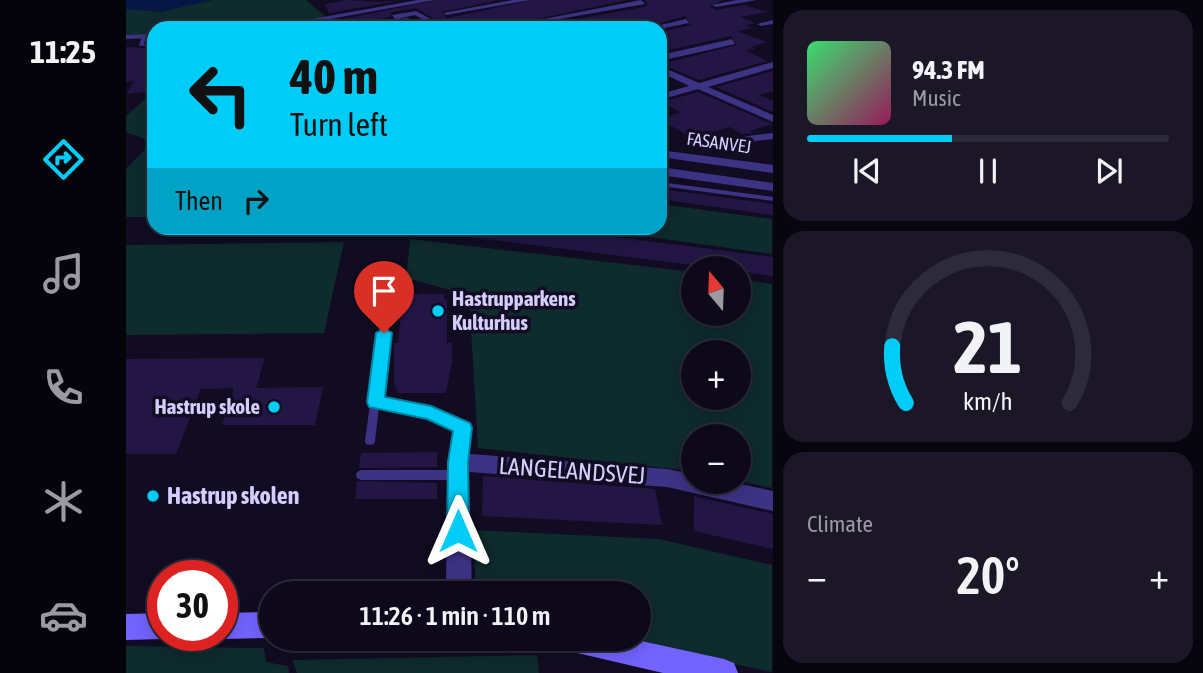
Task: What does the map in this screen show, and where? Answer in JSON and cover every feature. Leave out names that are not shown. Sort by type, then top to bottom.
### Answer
[{"type":"street","points":[[307,21],[430,0]]},
{"type":"street","points":[[447,13],[526,0]]},
{"type":"street","points":[[716,5],[752,0]]},
{"type":"street","points":[[507,1],[528,11]]},
{"type":"street","points":[[560,21],[642,2]]},
{"type":"street","points":[[385,16],[420,15],[431,21]]},
{"type":"street","points":[[395,21],[420,15]]},
{"type":"street","points":[[537,15],[544,21]]},
{"type":"street","points":[[667,25],[686,21]]},
{"type":"street","points":[[761,24],[772,22]]},
{"type":"street","points":[[126,37],[147,36]]},
{"type":"street","points":[[667,56],[732,41]]},
{"type":"street","points":[[667,95],[772,65]]},
{"type":"street","points":[[667,72],[772,119]]},
{"type":"street","points":[[715,143],[772,136]]},
{"type":"street","name":"FASANVEJ","points":[[667,154],[772,169]]},
{"type":"street","name":"FASANVEJ","points":[[667,173],[772,187]]},
{"type":"street","points":[[458,469],[459,581]]},
{"type":"street","name":"LANGELANDSVEJ","points":[[458,469],[667,478],[772,501]]},
{"type":"street","points":[[238,625],[259,625]]},
{"type":"street","points":[[126,626],[147,626]]},
{"type":"street","points":[[626,651],[724,673]]},
{"type":"lane","points":[[667,185],[772,199]]},
{"type":"lane","points":[[370,441],[389,287]]},
{"type":"lane","points":[[361,475],[458,469],[463,428],[431,413],[376,402]]},
{"type":"green space","points":[[126,0],[306,0],[326,17],[300,21],[147,21],[147,35],[126,36]]},
{"type":"green space","points":[[147,97],[147,140],[126,132],[126,116]]},
{"type":"green space","points":[[147,147],[147,217],[126,217],[126,169]]},
{"type":"green space","points":[[667,205],[772,219],[772,254],[635,235],[667,235]]},
{"type":"green space","points":[[410,239],[681,271],[681,326],[751,326],[751,281],[772,284],[772,488],[751,484],[751,424],[681,424],[681,470],[478,448],[469,295],[406,278]]},
{"type":"green space","points":[[344,242],[324,333],[126,335],[126,245]]},
{"type":"green space","points":[[473,530],[659,539],[772,565],[772,672],[651,647],[651,581],[475,581]]},
{"type":"green space","points":[[126,646],[147,646],[147,651],[238,651],[238,648],[259,648],[259,651],[264,651],[266,662],[288,666],[289,673],[126,673]]},
{"type":"green space","points":[[537,655],[539,673],[297,673],[292,660]]},
{"type":"water","points":[[126,0],[213,0],[160,12],[126,9]]},
{"type":"building","points":[[348,0],[403,0],[329,13],[325,4]]},
{"type":"building","points":[[438,0],[499,0],[441,12],[447,18],[533,0],[627,0],[542,18],[545,21],[437,21],[416,8],[392,12],[390,17],[371,21],[332,21]]},
{"type":"building","points":[[645,0],[724,0],[709,6],[716,10],[745,5],[767,12],[740,17],[755,23],[745,25],[753,28],[737,31],[767,42],[751,47],[756,49],[745,50],[767,61],[699,80],[667,67],[667,62],[737,45],[731,36],[667,50],[667,30],[691,25],[685,16],[667,21],[565,21],[645,7],[648,4]]},
{"type":"building","points":[[126,47],[147,48],[145,92],[127,94],[134,81],[126,82]]},
{"type":"building","points":[[773,71],[773,91],[759,95],[773,101],[773,112],[716,87]]},
{"type":"building","points":[[698,92],[772,124],[750,131],[754,133],[742,134],[730,127],[693,138],[667,124],[667,117],[680,112],[667,105],[667,100]]},
{"type":"building","points":[[668,190],[773,204],[773,215],[667,200]]},
{"type":"building","points":[[471,235],[600,235],[773,257],[773,276],[751,273],[751,256],[681,256],[681,264]]},
{"type":"building","points":[[411,294],[444,294],[444,299],[447,299],[447,343],[452,343],[452,361],[446,393],[398,393],[394,384],[394,343],[398,343],[401,314],[405,314]]},
{"type":"building","name":"Hastrup skole","points":[[265,358],[256,388],[323,387],[315,425],[222,425],[234,388],[201,389],[176,454],[126,454],[126,359]]},
{"type":"building","points":[[437,452],[437,467],[359,468],[361,453]]},
{"type":"building","points":[[483,476],[655,489],[662,525],[482,516]]},
{"type":"building","points":[[357,481],[437,483],[437,499],[355,499]]},
{"type":"building","points":[[694,496],[773,514],[773,549],[694,531]]},
{"type":"place","name":"Hastrupparkens Kulturhus","points":[[438,311]]},
{"type":"place","name":"Hastrup skole","points":[[274,407]]},
{"type":"place","name":"Hastrup skolen","points":[[153,496]]},
{"type":"route","points":[[384,333],[376,402],[431,413],[463,428],[458,462],[458,531]]}]
